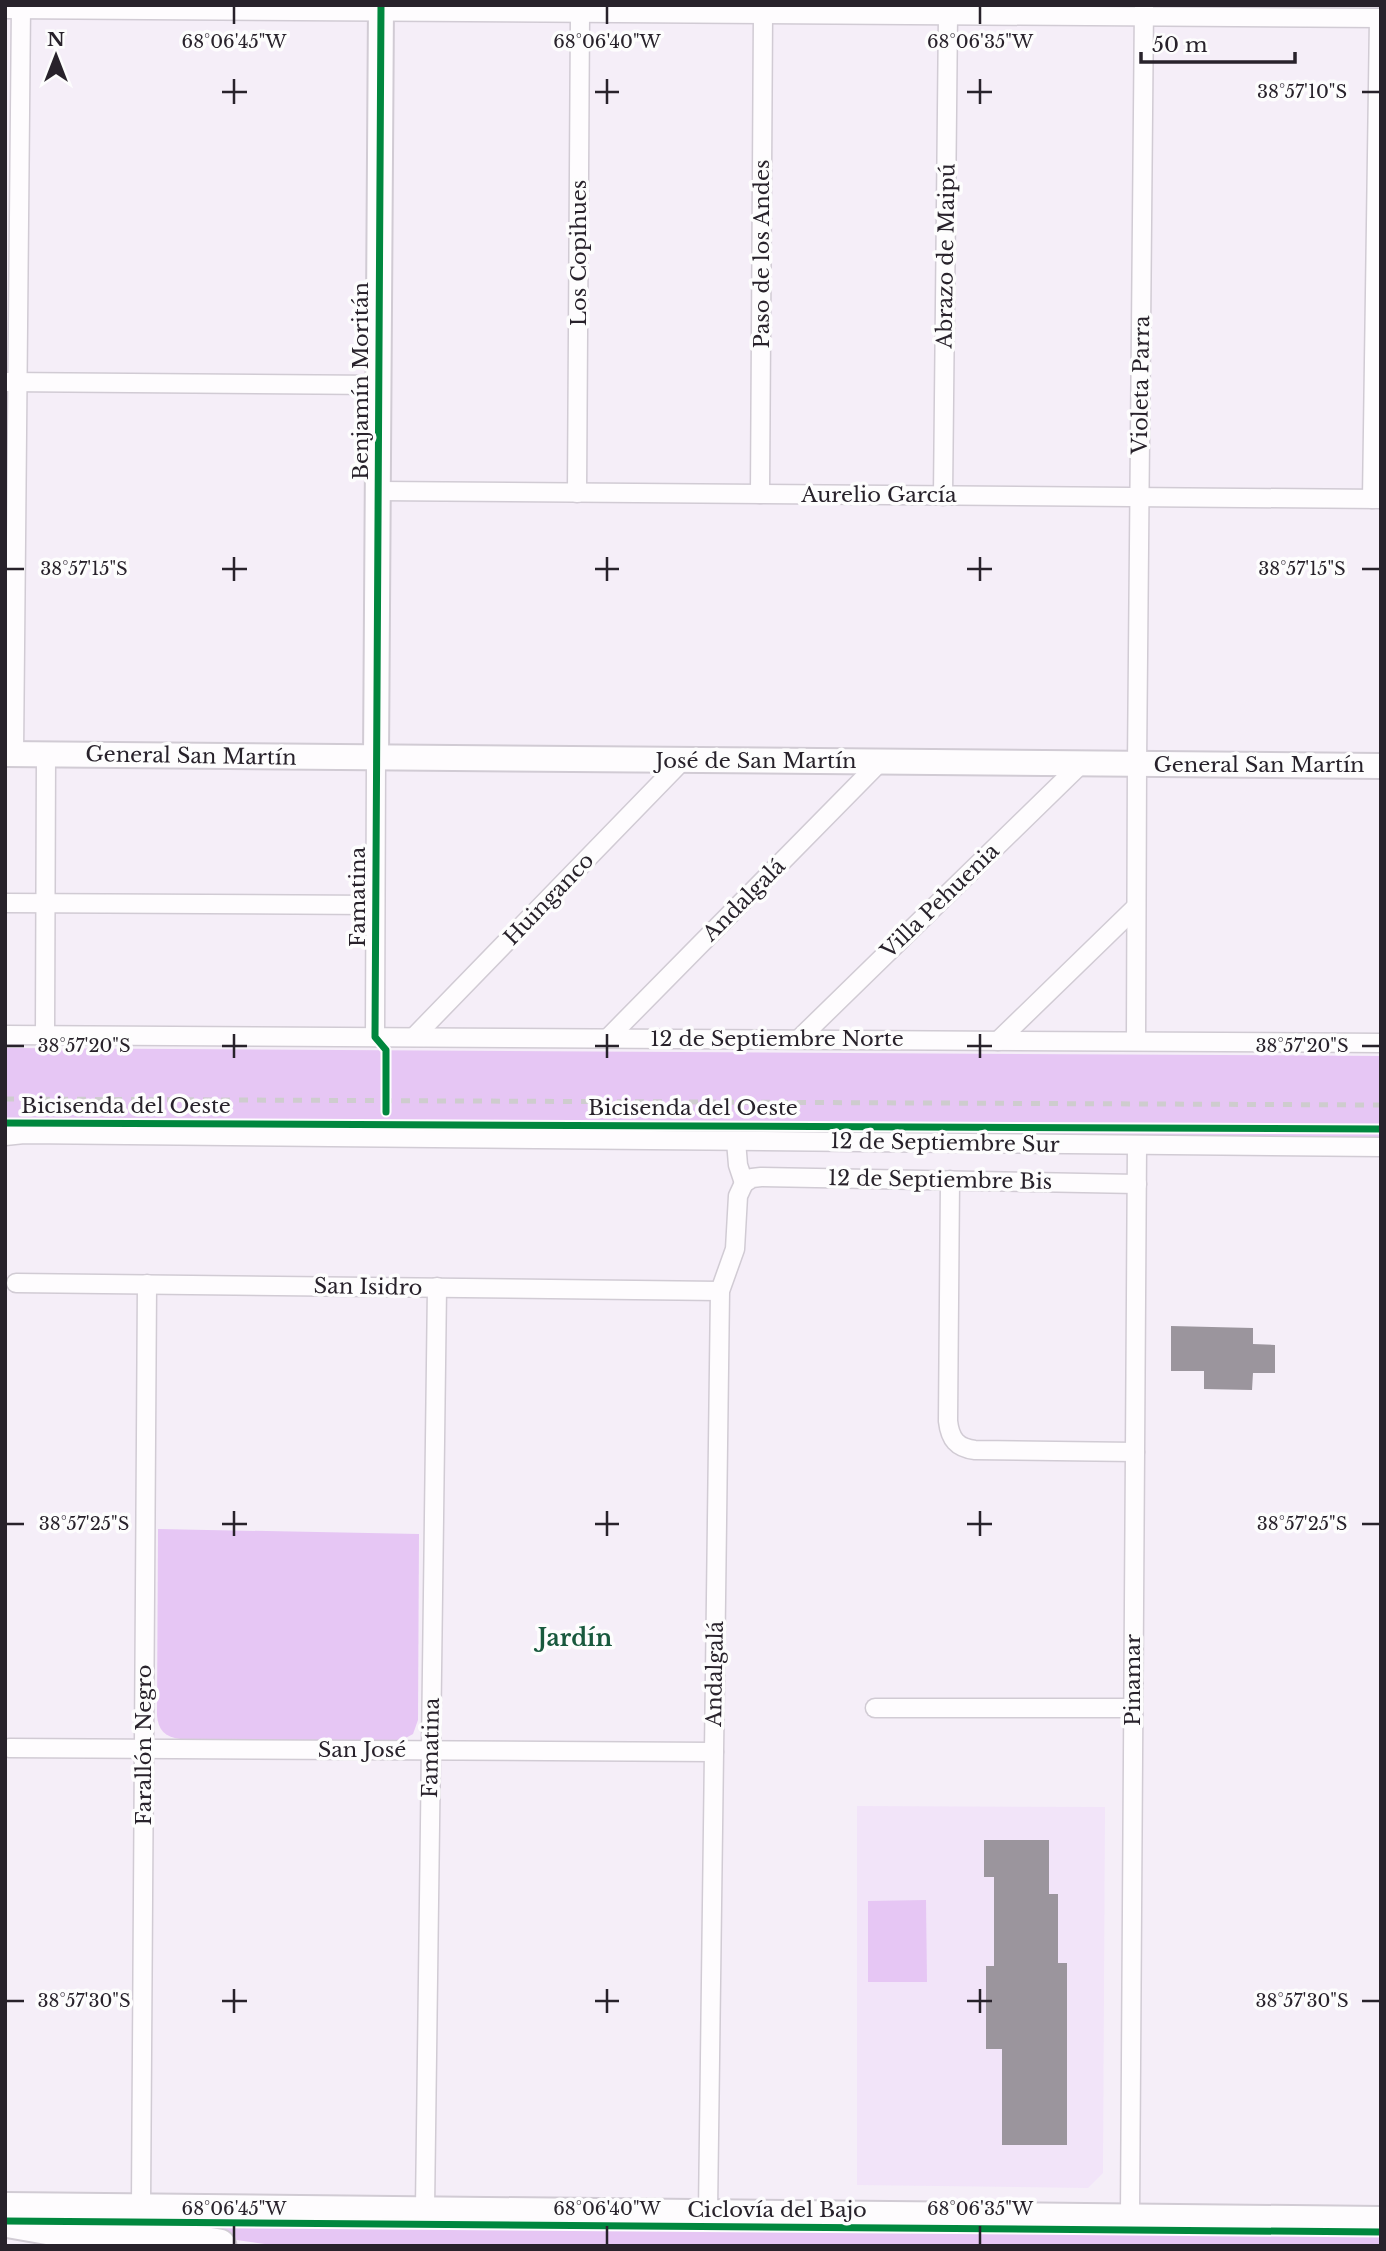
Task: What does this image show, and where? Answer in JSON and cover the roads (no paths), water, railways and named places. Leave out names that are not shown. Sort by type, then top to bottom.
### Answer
[{"type":"highway","points":[[5,2220],[56,2229],[140,2233],[219,2246]]},
{"type":"street","points":[[10,754],[16,8],[948,15],[1144,11],[1380,18],[1376,499]]},
{"type":"street","name":"Benjamín Moritán","points":[[376,758],[381,9]]},
{"type":"street","name":"Violeta Parra","points":[[1137,764],[1144,11]]},
{"type":"street","name":"Los Copihues","points":[[577,493],[580,13]]},
{"type":"street","name":"Paso de los Andes","points":[[760,494],[764,14]]},
{"type":"street","name":"Abrazo de Maipú","points":[[943,496],[948,15]]},
{"type":"street","points":[[11,382],[379,385]]},
{"type":"street","name":"Aurelio García","points":[[378,491],[1376,499]]},
{"type":"street","name":"General San Martín","points":[[10,754],[376,758]]},
{"type":"street","points":[[45,1035],[46,755]]},
{"type":"street","name":"José de San Martín","points":[[376,758],[1137,764]]},
{"type":"street","name":"Famatina","points":[[375,1037],[376,758]]},
{"type":"street","name":"Huinganco","points":[[414,1037],[684,760]]},
{"type":"street","name":"Andalgalá","points":[[608,1038],[880,762]]},
{"type":"street","name":"Villa Pehuenia","points":[[799,1040],[1081,764]]},
{"type":"street","points":[[1136,1041],[1137,764]]},
{"type":"street","name":"General San Martín","points":[[1137,764],[1381,766]]},
{"type":"street","points":[[5,903],[375,905]]},
{"type":"street","points":[[998,1041],[1136,907]]},
{"type":"street","name":"12 de Septiembre Norte","points":[[5,1035],[1381,1043]]},
{"type":"street","name":"12 de Septiembre Sur","points":[[5,1136],[24,1134],[1381,1147]]},
{"type":"street","name":"Andalgalá","points":[[708,2212],[720,1291],[735,1249],[738,1196],[744,1183],[738,1165],[736,1140]]},
{"type":"street","name":"Pinamar","points":[[1130,2216],[1137,1145]]},
{"type":"street","name":"12 de Septiembre Bis","points":[[744,1183],[757,1177],[1137,1184]]},
{"type":"street","points":[[950,1180],[948,1421],[953,1441],[959,1446],[975,1450],[1135,1452]]},
{"type":"street","name":"San Isidro","points":[[16,1283],[720,1291]]},
{"type":"street","name":"Farallón Negro","points":[[141,2206],[147,1284]]},
{"type":"street","name":"Famatina","points":[[425,2209],[437,1287]]},
{"type":"street","points":[[875,1708],[1133,1708]]},
{"type":"street","name":"San José","points":[[9,1748],[714,1752]]},
{"type":"street","points":[[5,2205],[1381,2218]]},
{"type":"railway","points":[[5,1099],[1381,1105]]},
{"type":"district","name":"Jardín","points":[[575,1638]]}]
